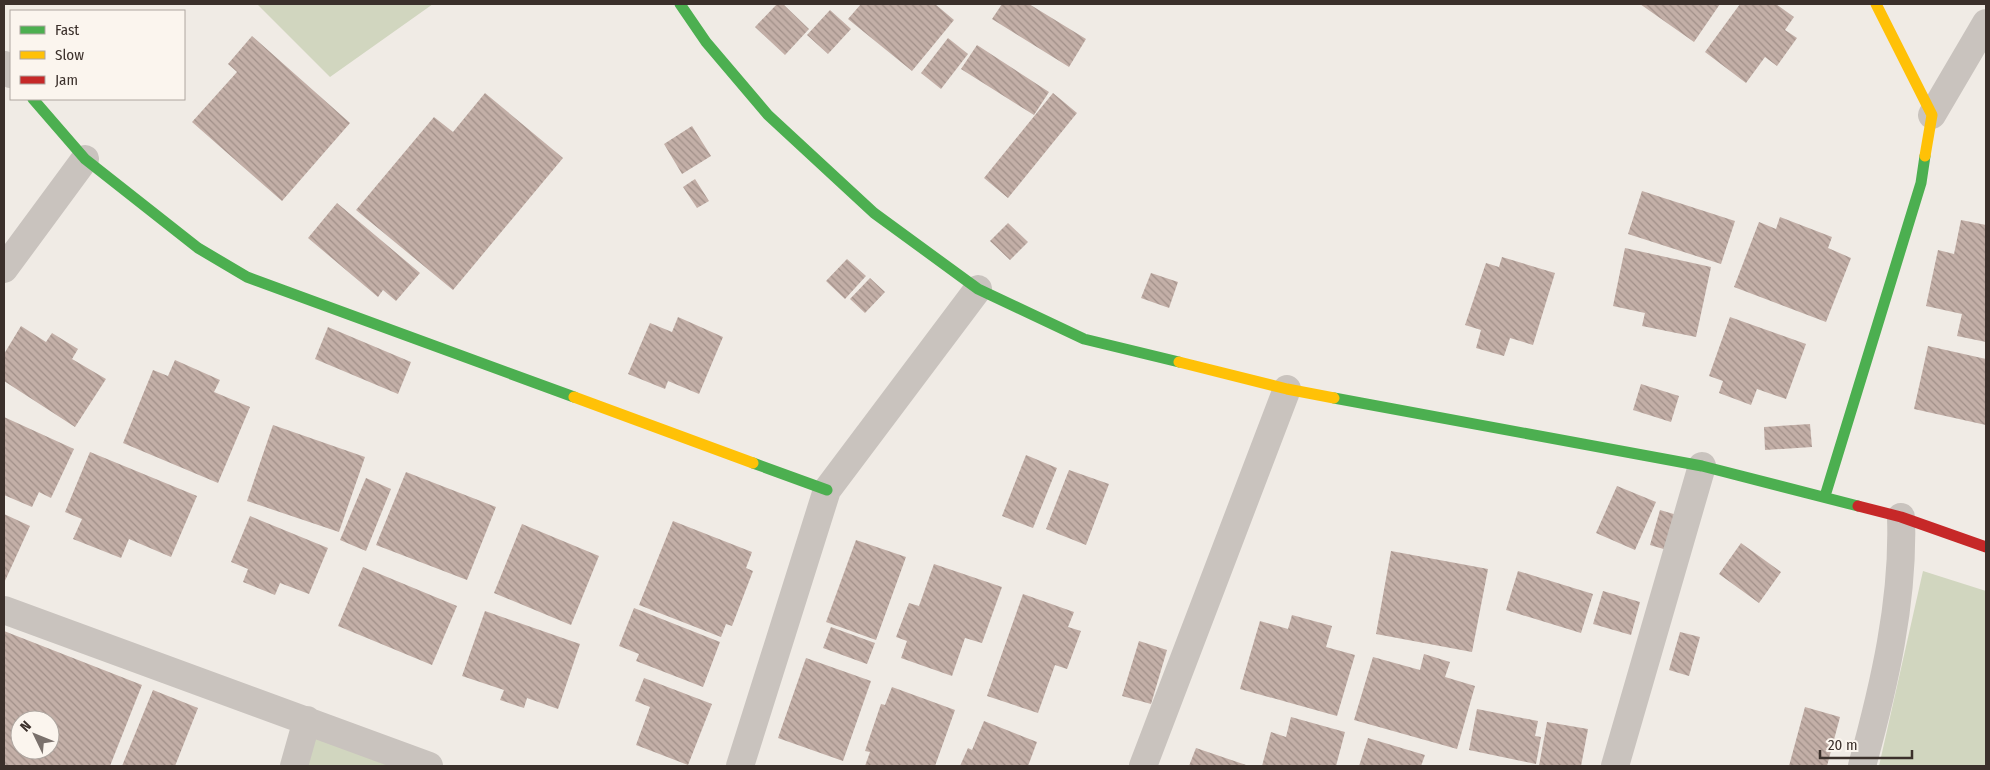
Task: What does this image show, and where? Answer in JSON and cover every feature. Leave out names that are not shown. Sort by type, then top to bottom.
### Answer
[{"type":"street","points":[[680,4],[706,42],[768,115],[874,213],[978,289],[1084,338],[1287,389],[1702,466],[1901,517],[1986,547]]},
{"type":"street","points":[[1876,4],[1932,115]]},
{"type":"street","points":[[1825,496],[1921,183],[1932,115],[1986,23]]},
{"type":"street","points":[[34,100],[85,158],[198,248],[247,277],[827,490]]},
{"type":"street","points":[[4,269],[85,158]]},
{"type":"street","points":[[740,766],[827,490],[978,289]]},
{"type":"street","points":[[1143,766],[1287,389]]},
{"type":"street","points":[[1615,766],[1702,466]]},
{"type":"street","points":[[1862,766],[1875,718],[1897,608],[1903,558],[1901,517]]},
{"type":"street","points":[[4,610],[429,766]]},
{"type":"street","points":[[294,766],[307,720]]},
{"type":"green space","points":[[257,4],[433,4],[330,77]]},
{"type":"green space","points":[[1923,571],[1986,591],[1986,766],[1879,766]]},
{"type":"green space","points":[[316,736],[390,766],[303,766]]},
{"type":"building","points":[[777,4],[783,4],[809,29],[785,55],[755,27]]},
{"type":"building","points":[[861,4],[935,4],[954,20],[912,71],[848,19]]},
{"type":"building","points":[[1002,4],[1029,4],[1086,39],[1069,67],[992,19]]},
{"type":"building","points":[[1640,4],[1720,4],[1694,42]]},
{"type":"building","points":[[1740,4],[1776,4],[1794,17],[1785,30],[1797,38],[1777,66],[1765,57],[1746,83],[1705,52]]},
{"type":"building","points":[[830,10],[851,29],[828,54],[807,35]]},
{"type":"building","points":[[252,36],[350,123],[282,201],[192,122],[237,72],[228,64]]},
{"type":"building","points":[[948,38],[968,54],[941,89],[921,73]]},
{"type":"building","points":[[977,45],[1049,92],[1034,115],[961,69]]},
{"type":"building","points":[[485,93],[563,158],[453,290],[356,210],[434,117],[453,132]]},
{"type":"building","points":[[1053,93],[1077,113],[1008,198],[984,178]]},
{"type":"building","points":[[692,126],[711,156],[682,174],[664,144]]},
{"type":"building","points":[[695,179],[709,201],[697,208],[683,187]]},
{"type":"building","points":[[1642,191],[1735,221],[1721,264],[1628,234]]},
{"type":"building","points":[[337,203],[420,273],[396,301],[383,290],[378,297],[308,238]]},
{"type":"building","points":[[1780,217],[1832,237],[1828,248],[1851,258],[1826,322],[1734,287],[1759,222],[1776,229]]},
{"type":"building","points":[[1961,220],[1986,225],[1986,342],[1957,336],[1962,314],[1926,306],[1938,250],[1954,254]]},
{"type":"building","points":[[1008,223],[1028,242],[1010,260],[990,241]]},
{"type":"building","points":[[1625,248],[1711,267],[1696,337],[1642,326],[1645,313],[1613,306]]},
{"type":"building","points":[[1502,257],[1555,273],[1533,345],[1510,338],[1504,356],[1476,348],[1481,330],[1465,325],[1486,263],[1499,267]]},
{"type":"building","points":[[847,259],[866,276],[845,299],[826,281]]},
{"type":"building","points":[[1151,273],[1178,282],[1169,308],[1141,298]]},
{"type":"building","points":[[870,278],[885,292],[865,313],[850,299]]},
{"type":"building","points":[[678,317],[723,337],[699,394],[668,381],[665,389],[628,374],[650,323],[672,332]]},
{"type":"building","points":[[1730,317],[1806,344],[1786,399],[1757,389],[1751,405],[1719,393],[1723,381],[1709,376]]},
{"type":"building","points":[[21,326],[46,342],[52,333],[78,349],[72,359],[106,379],[75,427],[4,381],[4,354]]},
{"type":"building","points":[[328,327],[411,362],[398,394],[315,359]]},
{"type":"building","points":[[1928,346],[1986,359],[1986,425],[1914,409]]},
{"type":"building","points":[[175,360],[220,380],[214,392],[250,407],[218,483],[123,443],[153,370],[168,376]]},
{"type":"building","points":[[1641,384],[1679,396],[1671,422],[1633,410]]},
{"type":"building","points":[[4,417],[74,449],[51,498],[39,492],[32,507],[4,495]]},
{"type":"building","points":[[1810,424],[1812,447],[1765,450],[1764,427]]},
{"type":"building","points":[[273,425],[365,457],[339,532],[247,501]]},
{"type":"building","points":[[90,452],[197,496],[171,557],[129,539],[121,558],[73,539],[82,519],[65,512]]},
{"type":"building","points":[[1026,455],[1057,468],[1033,528],[1002,516]]},
{"type":"building","points":[[1069,470],[1109,484],[1086,545],[1046,529]]},
{"type":"building","points":[[406,472],[496,507],[467,580],[376,545]]},
{"type":"building","points":[[366,478],[391,489],[366,551],[340,540]]},
{"type":"building","points":[[1617,486],[1656,502],[1635,550],[1596,533]]},
{"type":"building","points":[[1660,510],[1677,515],[1667,550],[1650,545]]},
{"type":"building","points":[[4,514],[30,526],[4,583]]},
{"type":"building","points":[[250,516],[328,548],[309,594],[280,583],[275,595],[243,582],[248,569],[231,562]]},
{"type":"building","points":[[673,521],[752,552],[746,568],[753,571],[732,626],[726,624],[721,637],[639,605]]},
{"type":"building","points":[[522,524],[599,556],[571,625],[494,593]]},
{"type":"building","points":[[856,540],[906,557],[876,640],[826,622]]},
{"type":"building","points":[[1741,543],[1781,572],[1759,603],[1719,574]]},
{"type":"building","points":[[1391,551],[1488,569],[1472,652],[1376,634]]},
{"type":"building","points":[[934,564],[1002,587],[982,643],[965,638],[952,676],[901,658],[907,641],[896,637],[909,603],[919,606]]},
{"type":"building","points":[[363,567],[457,606],[432,665],[338,626]]},
{"type":"building","points":[[1518,571],[1593,594],[1581,633],[1506,610]]},
{"type":"building","points":[[1603,591],[1640,602],[1631,635],[1593,624]]},
{"type":"building","points":[[1023,594],[1074,612],[1068,627],[1081,631],[1067,669],[1055,665],[1038,713],[987,696]]},
{"type":"building","points":[[634,608],[720,642],[703,687],[636,661],[639,654],[619,646]]},
{"type":"building","points":[[485,611],[580,644],[558,709],[527,698],[524,708],[500,700],[504,690],[462,676]]},
{"type":"building","points":[[1292,615],[1332,626],[1326,647],[1355,655],[1337,716],[1240,689],[1260,621],[1288,629]]},
{"type":"building","points":[[831,627],[875,643],[867,664],[823,648]]},
{"type":"building","points":[[4,631],[142,685],[110,766],[4,766]]},
{"type":"building","points":[[1680,632],[1700,637],[1689,676],[1669,670]]},
{"type":"building","points":[[1139,641],[1167,650],[1151,704],[1122,696]]},
{"type":"building","points":[[1424,654],[1450,662],[1445,677],[1475,686],[1457,749],[1354,720],[1373,657],[1420,670]]},
{"type":"building","points":[[806,658],[871,681],[843,761],[778,738]]},
{"type":"building","points":[[644,678],[712,704],[688,765],[636,745],[650,707],[635,701]]},
{"type":"building","points":[[892,687],[955,710],[935,766],[865,766],[870,752],[865,751],[881,704],[885,705]]},
{"type":"building","points":[[153,690],[198,708],[175,766],[122,766]]},
{"type":"building","points":[[1805,707],[1840,717],[1827,766],[1789,766]]},
{"type":"building","points":[[1477,709],[1538,721],[1535,736],[1541,737],[1536,764],[1469,750]]},
{"type":"building","points":[[1291,717],[1345,732],[1336,766],[1262,766],[1271,732],[1286,737]]},
{"type":"building","points":[[984,721],[1037,742],[1028,766],[960,766],[968,748],[972,750]]},
{"type":"building","points":[[1547,722],[1588,729],[1581,766],[1539,766]]},
{"type":"building","points":[[1368,738],[1425,755],[1421,766],[1359,766]]},
{"type":"building","points":[[1196,748],[1249,766],[1189,766]]},
{"type":"traffic: fast","points":[[680,4],[706,42],[768,115],[874,213],[978,289],[1084,339],[1179,362]]},
{"type":"traffic: fast","points":[[34,100],[85,159],[198,248],[247,277],[574,397]]},
{"type":"traffic: fast","points":[[1825,496],[1921,183],[1925,156]]},
{"type":"traffic: fast","points":[[1334,398],[1702,466],[1858,506]]},
{"type":"traffic: fast","points":[[753,463],[827,490]]},
{"type":"traffic: slow","points":[[1876,4],[1932,115],[1925,156]]},
{"type":"traffic: slow","points":[[1179,362],[1287,389],[1334,398]]},
{"type":"traffic: slow","points":[[574,397],[753,463]]},
{"type":"traffic: jam","points":[[1858,506],[1901,517],[1986,547]]}]
